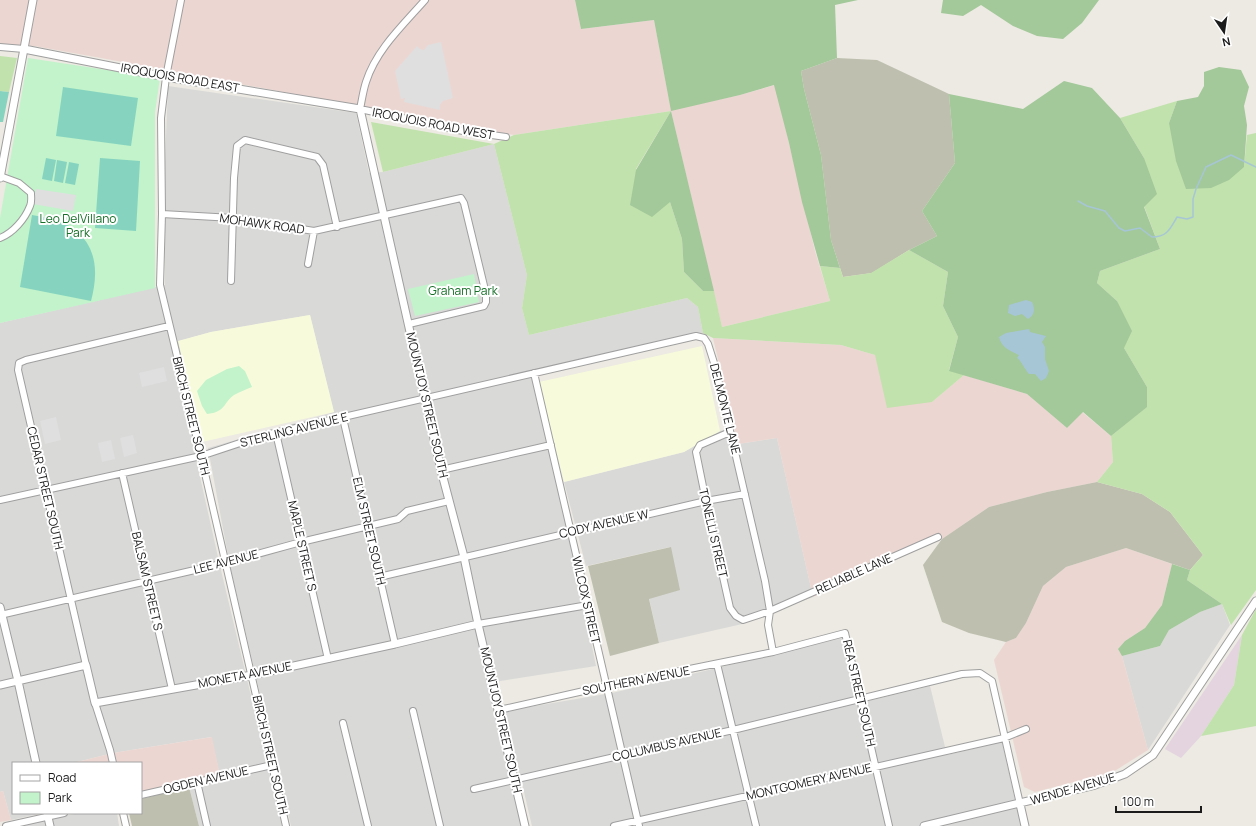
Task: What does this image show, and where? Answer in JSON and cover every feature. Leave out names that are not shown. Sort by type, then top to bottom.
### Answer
[{"type":"street","points":[[0,238],[14,229],[24,217],[31,204],[31,193],[18,183],[0,177],[33,0]]},
{"type":"street","name":"BIRCH STREET SOUTH","points":[[181,0],[166,77],[161,118],[162,214],[160,285],[286,826]]},
{"type":"street","name":"MOUNTJOY STREET SOUTH","points":[[425,0],[400,28],[375,60],[366,82],[360,109],[449,502],[464,557],[525,826]]},
{"type":"street","name":"IROQUOIS ROAD EAST","points":[[0,47],[24,49],[166,77],[360,109]]},
{"type":"street","name":"IROQUOIS ROAD WEST","points":[[360,109],[463,131],[506,137]]},
{"type":"street","points":[[231,282],[234,178],[237,146],[244,140],[317,157],[323,165],[337,227]]},
{"type":"street","name":"MOHAWK ROAD","points":[[162,214],[233,218],[314,231],[461,198],[464,203],[486,294],[486,302],[484,306],[409,324]]},
{"type":"street","points":[[308,264],[314,231]]},
{"type":"street","name":"CEDAR STREET SOUTH","points":[[113,762],[95,703],[18,370],[19,363],[26,360],[169,326]]},
{"type":"street","name":"DELMONTE LANE","points":[[534,373],[696,336],[704,338],[708,344],[715,366],[765,581],[770,612],[768,625],[773,652]]},
{"type":"street","name":"STERLING AVENUE E","points":[[0,500],[201,456],[260,436],[534,373]]},
{"type":"street","name":"WILCOX STREET","points":[[534,373],[638,823]]},
{"type":"street","name":"ELM STREET SOUTH","points":[[343,418],[395,644]]},
{"type":"street","name":"TONELLI STREET","points":[[730,432],[700,445],[696,452],[706,501],[730,608],[736,616],[742,620],[770,612]]},
{"type":"street","name":"MAPLE STREET S","points":[[276,433],[328,659]]},
{"type":"street","points":[[442,470],[550,445]]},
{"type":"street","name":"BALSAM STREET S","points":[[122,473],[172,689]]},
{"type":"street","name":"CODY AVENUE W","points":[[380,577],[706,501],[745,494]]},
{"type":"street","name":"LEE AVENUE","points":[[1,615],[225,563],[301,542],[368,527],[398,519],[407,512],[449,502]]},
{"type":"street","name":"RELIABLE LANE","points":[[770,612],[938,536]]},
{"type":"street","name":"WENDE AVENUE","points":[[924,826],[1095,785],[1125,774],[1153,755],[1256,602]]},
{"type":"street","points":[[478,624],[588,605]]},
{"type":"street","points":[[0,607],[36,762]]},
{"type":"street","name":"MONETA AVENUE","points":[[95,703],[252,675],[395,644],[478,624]]},
{"type":"street","name":"REA STREET SOUTH","points":[[773,652],[845,633],[859,700],[889,826]]},
{"type":"street","name":"SOUTHERN AVENUE","points":[[499,710],[606,686],[773,652]]},
{"type":"street","points":[[717,664],[756,826]]},
{"type":"street","points":[[0,685],[86,665]]},
{"type":"street","name":"COLUMBUS AVENUE","points":[[474,789],[623,756],[962,674],[980,674],[992,681],[1020,804]]},
{"type":"street","points":[[413,711],[440,826]]},
{"type":"street","points":[[343,723],[368,826]]},
{"type":"street","name":"MONTGOMERY AVENUE","points":[[614,826],[638,823],[1004,738],[1026,728]]},
{"type":"street","name":"OGDEN AVENUE","points":[[142,795],[272,765]]},
{"type":"street","points":[[197,782],[207,826]]},
{"type":"street","points":[[1020,804],[1025,826]]},
{"type":"street","points":[[123,814],[126,826]]},
{"type":"street","points":[[6,826],[48,815],[50,826]]},
{"type":"shaded area","points":[[0,0],[575,0],[581,29],[654,20],[671,110],[740,95],[775,85],[815,251],[830,301],[722,327],[671,111],[514,135],[34,46],[0,45]]},
{"type":"shaded area","points":[[441,42],[453,98],[443,101],[440,105],[440,110],[404,102],[405,98],[401,99],[395,71],[417,46],[424,50],[428,45]]},
{"type":"shaded area","points":[[837,58],[877,60],[949,94],[955,163],[922,211],[937,236],[909,250],[872,273],[843,277],[831,240],[821,155],[804,89],[801,71]]},
{"type":"shaded area","points":[[168,86],[356,113],[369,173],[383,172],[494,144],[527,275],[522,308],[529,335],[687,298],[698,307],[703,333],[531,371],[576,569],[596,666],[487,683],[522,826],[291,826],[230,566],[208,448],[334,412],[310,315],[211,332],[179,341],[187,376],[194,450],[282,826],[199,826],[189,787],[221,780],[211,737],[113,753],[77,762],[12,762],[12,814],[38,814],[11,820],[3,791],[0,792],[0,323],[165,285],[165,162]]},
{"type":"shaded area","points":[[36,189],[76,195],[73,211],[33,204]]},
{"type":"shaded area","points":[[310,315],[334,412],[202,442],[178,341],[211,332]]},
{"type":"shaded area","points":[[713,338],[841,345],[875,355],[932,402],[964,375],[1027,394],[1067,428],[1082,412],[1111,436],[1113,462],[1097,482],[1047,492],[989,507],[942,539],[813,597],[777,438],[738,444]]},
{"type":"shaded area","points":[[702,346],[720,431],[684,452],[564,482],[539,382]]},
{"type":"shaded area","points":[[164,367],[167,381],[142,387],[139,373]]},
{"type":"shaded area","points":[[56,417],[61,440],[45,444],[40,421]]},
{"type":"shaded area","points":[[727,429],[738,444],[777,438],[813,597],[742,624],[659,643],[649,598],[670,547],[586,566],[564,482],[684,452],[720,431]]},
{"type":"shaded area","points":[[133,435],[137,453],[124,457],[120,438]]},
{"type":"shaded area","points":[[111,440],[115,459],[102,462],[98,443]]},
{"type":"shaded area","points":[[1097,482],[1142,494],[1170,512],[1203,555],[1190,570],[1126,548],[1066,567],[1043,586],[1026,623],[1016,638],[1006,642],[969,633],[942,622],[923,565],[942,539],[989,507],[1047,492]]},
{"type":"shaded area","points":[[671,547],[680,590],[649,599],[659,643],[610,656],[588,566]]},
{"type":"shaded area","points":[[1126,548],[1172,564],[1162,605],[1145,628],[1125,641],[1118,649],[1122,656],[1148,750],[1113,772],[1035,792],[1024,787],[994,660],[1006,642],[1016,638],[1026,623],[1043,586],[1066,567]]},
{"type":"shaded area","points":[[1222,604],[1230,625],[1148,750],[1122,656],[1160,646],[1169,630],[1200,612]]},
{"type":"shaded area","points":[[1242,635],[1234,685],[1201,736],[1181,758],[1165,749]]},
{"type":"shaded area","points":[[842,638],[856,704],[930,686],[947,755],[1002,742],[1021,826],[532,826],[505,711],[612,693]]},
{"type":"shaded area","points":[[212,737],[220,775],[142,792],[142,762],[77,762],[113,753]]},
{"type":"shaded area","points":[[189,787],[199,826],[132,826],[129,814],[142,814],[142,799]]},
{"type":"shaded area","points":[[3,791],[11,820],[0,822],[0,792]]},
{"type":"shaded area","points":[[74,814],[117,814],[119,826],[12,826]]},
{"type":"green space","points":[[575,0],[858,0],[835,5],[837,58],[801,71],[804,89],[821,155],[831,240],[840,268],[820,266],[802,202],[774,85],[740,95],[671,111],[654,20],[581,29]]},
{"type":"green space","points":[[943,0],[1099,0],[1082,23],[1063,39],[1037,36],[1013,26],[981,5],[963,16],[941,13]]},
{"type":"green space","points":[[0,56],[17,58],[9,92],[0,91]]},
{"type":"green space","name":"Leo DelVillano Park","points":[[28,58],[160,78],[155,112],[155,288],[0,323],[0,218]]},
{"type":"green space","points":[[1219,67],[1241,70],[1249,87],[1244,106],[1247,125],[1244,167],[1229,180],[1211,188],[1186,189],[1176,161],[1169,123],[1177,101],[1198,97],[1204,86],[1204,72]]},
{"type":"green space","points":[[1064,81],[1092,88],[1120,118],[1144,158],[1157,194],[1144,207],[1160,249],[1100,271],[1097,283],[1117,301],[1132,331],[1124,348],[1147,387],[1147,407],[1111,436],[1083,412],[1067,428],[1027,394],[949,371],[958,337],[943,306],[948,272],[909,250],[937,236],[922,211],[955,163],[949,94],[1023,109]]},
{"type":"green space","points":[[63,87],[138,98],[131,146],[56,136]]},
{"type":"green space","points":[[0,91],[9,92],[3,122],[0,122]]},
{"type":"green space","points":[[1177,101],[1169,123],[1244,167],[1247,135],[1256,133],[1256,590],[1231,625],[1222,604],[1187,580],[1190,570],[1203,555],[1170,512],[1142,494],[1097,482],[1113,462],[1111,436],[1146,407],[1147,387],[1124,348],[1117,301],[1097,283],[1100,271],[1160,249],[1144,206],[1144,158],[1120,118]]},
{"type":"green space","points":[[671,111],[636,169],[670,202],[682,239],[684,272],[703,291],[714,291],[722,327],[830,301],[820,266],[840,268],[843,277],[871,273],[909,250],[948,272],[943,306],[958,337],[949,370],[964,375],[932,402],[887,408],[875,355],[841,345],[713,338],[703,333],[698,307],[687,298],[529,335],[522,308],[527,275],[494,144],[514,135]]},
{"type":"green space","points":[[671,111],[714,291],[703,291],[684,272],[682,239],[670,202],[652,217],[630,205],[636,170]]},
{"type":"green space","points":[[371,122],[494,144],[383,172]]},
{"type":"green space","points":[[46,158],[56,160],[52,181],[42,179]]},
{"type":"green space","points":[[100,158],[140,161],[136,231],[95,228]]},
{"type":"green space","points":[[57,160],[67,162],[63,183],[54,181]]},
{"type":"green space","points":[[69,162],[79,164],[75,185],[65,183]]},
{"type":"green space","points":[[32,215],[53,219],[66,224],[83,237],[92,254],[94,262],[95,281],[91,301],[20,287]]},
{"type":"green space","name":"Graham Park","points":[[474,274],[479,302],[415,316],[408,289]]},
{"type":"green space","points":[[239,366],[245,371],[252,387],[234,395],[224,407],[218,411],[207,414],[202,406],[197,391],[206,380],[227,369]]},
{"type":"green space","points":[[1172,564],[1190,570],[1187,580],[1222,604],[1200,612],[1169,630],[1160,646],[1122,656],[1118,649],[1125,641],[1145,628],[1162,605]]},
{"type":"green space","points":[[1256,609],[1256,726],[1201,736],[1234,685],[1242,635]]},
{"type":"water","points":[[1026,300],[1032,302],[1034,307],[1033,314],[1028,319],[1022,314],[1015,316],[1008,313],[1009,305]]},
{"type":"water","points":[[1029,329],[1030,332],[1046,336],[1042,342],[1045,347],[1045,359],[1049,371],[1046,378],[1041,381],[1035,374],[1029,374],[1017,358],[1019,355],[1004,346],[999,337],[1006,333]]},
{"type":"waterway","points":[[1078,201],[1087,206],[1105,211],[1119,228],[1125,231],[1140,228],[1152,237],[1157,237],[1168,232],[1177,217],[1187,219],[1193,217],[1193,199],[1206,167],[1231,155],[1256,167]]}]
